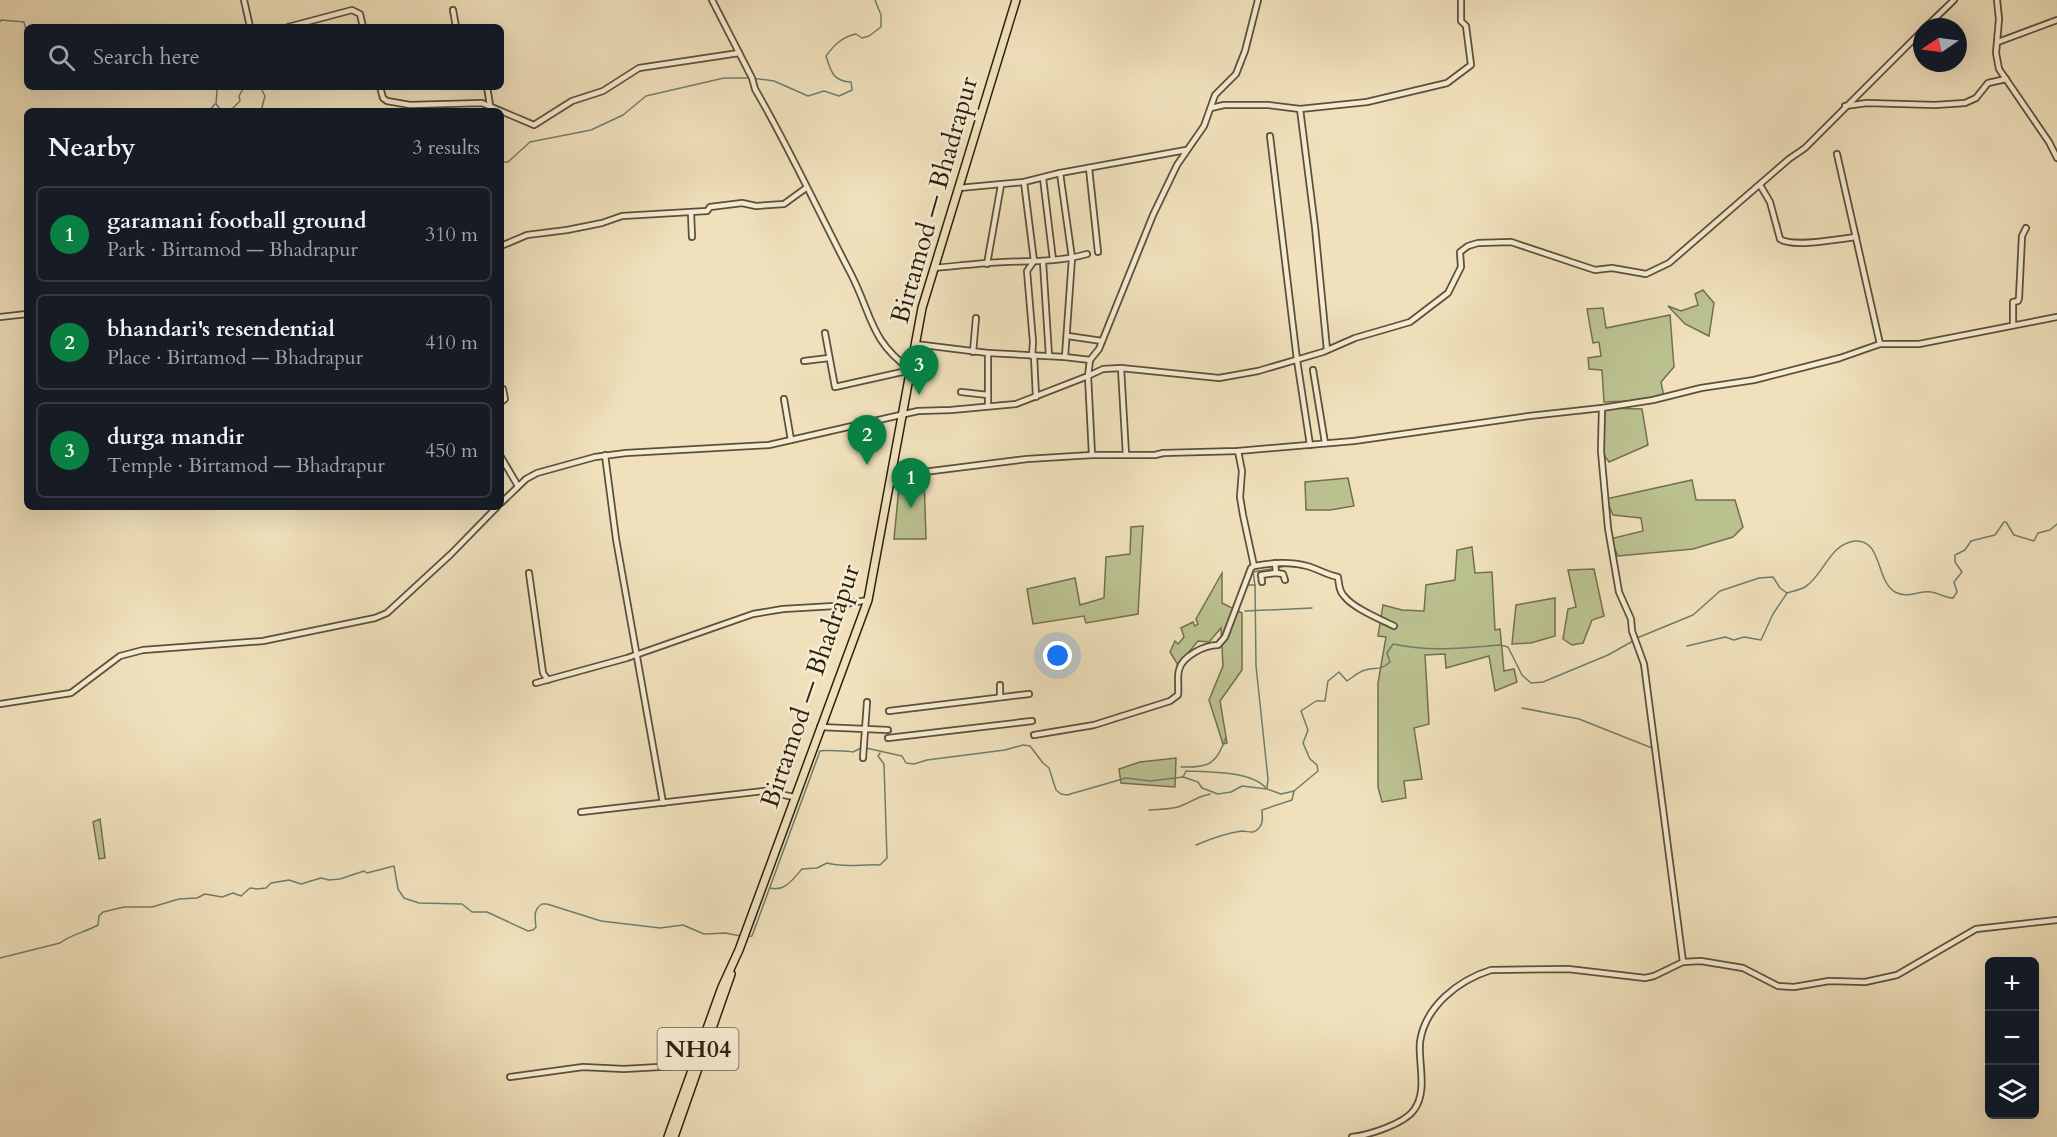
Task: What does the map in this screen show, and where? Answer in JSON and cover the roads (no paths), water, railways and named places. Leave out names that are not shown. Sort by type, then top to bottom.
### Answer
[{"type":"main road","name":"Birtamod — Bhadrapur","points":[[668,1137],[693,1062],[744,937],[868,600],[922,308],[1016,0]]},
{"type":"main road","name":"Birtamod — Bhadrapur","points":[[674,1137],[729,985],[734,962]]},
{"type":"street","points":[[244,0],[249,24]]},
{"type":"street","points":[[712,0],[852,277],[870,322],[885,348],[911,370]]},
{"type":"street","points":[[1092,455],[1088,376],[1090,360],[1102,341],[1153,215],[1177,165],[1204,126],[1215,95],[1236,74],[1245,51],[1258,0]]},
{"type":"street","points":[[1211,108],[1224,105],[1269,105],[1299,109],[1366,102],[1447,83],[1471,66],[1466,26],[1461,21],[1461,0]]},
{"type":"street","points":[[1935,18],[1954,0]]},
{"type":"street","points":[[1997,0],[1996,59],[1999,69],[2049,142],[2057,158]]},
{"type":"street","points":[[299,24],[352,10],[360,14],[362,24]]},
{"type":"street","points":[[453,10],[455,24]]},
{"type":"street","points":[[1998,42],[2057,20]]},
{"type":"street","points":[[504,500],[518,486],[537,473],[605,455],[769,445],[903,413],[1016,404],[1103,369],[1121,368],[1219,378],[1258,371],[1410,322],[1448,293],[1461,267],[1460,252],[1478,243],[1511,242],[1595,270],[1612,268],[1646,274],[1669,263],[1789,159],[1805,148],[1913,40]]},
{"type":"street","points":[[504,111],[534,125],[572,101],[603,91],[639,68],[739,53]]},
{"type":"street","points":[[1845,106],[1867,103],[1965,104],[1976,98],[1988,83],[2007,79]]},
{"type":"street","points":[[381,90],[383,98],[387,101],[410,105],[483,103],[497,108]]},
{"type":"street","points":[[488,90],[490,105]]},
{"type":"street","points":[[1299,109],[1315,227],[1327,350]]},
{"type":"street","points":[[1270,136],[1297,360],[1310,445]]},
{"type":"street","points":[[959,188],[1024,182],[1060,173],[1186,150]]},
{"type":"street","points":[[1837,154],[1880,344]]},
{"type":"street","points":[[1089,168],[1098,252]]},
{"type":"street","points":[[1060,173],[1072,258],[1065,357]]},
{"type":"street","points":[[1043,178],[1053,260]]},
{"type":"street","points":[[1024,182],[1034,261],[1027,272],[1036,397]]},
{"type":"street","points":[[987,264],[1001,184]]},
{"type":"street","points":[[1760,185],[1770,202],[1780,238],[1783,241],[1796,243],[1856,237]]},
{"type":"street","points":[[504,245],[527,235],[602,223],[622,216],[691,213],[707,211],[710,207],[727,204],[742,203],[756,206],[784,204],[806,188]]},
{"type":"street","points":[[691,213],[692,237]]},
{"type":"street","points":[[2013,325],[2012,306],[2013,302],[2018,301],[2019,298],[2022,236],[2026,228]]},
{"type":"street","points":[[934,267],[1043,262],[1087,254]]},
{"type":"street","points":[[1043,262],[1049,356]]},
{"type":"street","points":[[0,317],[24,314]]},
{"type":"street","points":[[892,476],[1028,459],[1238,451],[1310,445],[1602,408],[1754,380],[1840,358],[1880,344],[1919,344],[2057,317]]},
{"type":"street","points":[[973,352],[976,318]]},
{"type":"street","points":[[825,333],[835,387],[911,370]]},
{"type":"street","points":[[1068,336],[1102,341]]},
{"type":"street","points":[[915,344],[973,352],[1090,360]]},
{"type":"street","points":[[988,353],[988,406]]},
{"type":"street","points":[[804,361],[829,358]]},
{"type":"street","points":[[1121,368],[1126,455]]},
{"type":"street","points":[[1313,370],[1325,443]]},
{"type":"street","points":[[961,392],[988,395]]},
{"type":"street","points":[[784,399],[791,440]]},
{"type":"street","points":[[1602,408],[1601,451],[1608,528],[1619,592],[1631,619],[1633,634],[1644,664],[1683,962]]},
{"type":"street","points":[[1238,451],[1242,471],[1240,497],[1254,566]]},
{"type":"street","points":[[605,455],[616,539],[663,803]]},
{"type":"street","points":[[504,462],[518,486]]},
{"type":"street","points":[[0,704],[70,693],[120,656],[143,650],[263,641],[375,618],[387,613],[451,554],[494,510]]},
{"type":"street","points":[[1275,563],[1276,573]]},
{"type":"street","points":[[1034,735],[1094,725],[1170,701],[1178,694],[1178,671],[1182,663],[1206,645],[1218,645],[1226,638],[1251,568],[1254,566],[1275,563],[1307,566],[1322,574],[1338,577],[1339,587],[1344,596],[1394,626]]},
{"type":"street","points":[[529,573],[543,673],[548,680]]},
{"type":"street","points":[[1262,582],[1261,575],[1276,573],[1283,574],[1285,580]]},
{"type":"street","points":[[536,683],[638,654],[753,614],[783,609],[834,606],[868,600]]},
{"type":"street","points":[[999,685],[1000,697]]},
{"type":"street","points":[[889,711],[1029,694]]},
{"type":"street","points":[[863,758],[867,702]]},
{"type":"street","points":[[888,738],[1032,721]]},
{"type":"street","points":[[820,727],[888,730]]},
{"type":"street","points":[[581,812],[764,791],[794,797]]},
{"type":"street","points":[[1352,1137],[1388,1127],[1413,1112],[1419,1103],[1421,1092],[1420,1043],[1423,1030],[1431,1014],[1454,988],[1472,977],[1491,970],[1568,969],[1645,978],[1683,962],[1701,961],[1743,968],[1778,986],[1794,987],[1829,981],[1865,982],[1897,975],[1976,929],[2057,920]]},
{"type":"street","points":[[510,1077],[583,1067],[624,1069],[677,1066],[693,1062]]},
{"type":"waterway","points":[[504,162],[508,162],[530,142],[591,130],[623,115],[646,96],[724,78],[774,81],[808,96],[824,91],[839,96],[852,90],[851,82],[836,78],[829,67],[826,56],[842,39],[856,34],[862,38],[869,36],[881,27],[881,15],[875,0]]},
{"type":"waterway","points":[[0,22],[1,20],[24,22],[24,24]]},
{"type":"waterway","points":[[216,90],[216,104],[219,108]]},
{"type":"waterway","points":[[233,108],[240,101],[239,96],[242,90]]},
{"type":"waterway","points":[[262,90],[265,96],[262,108]]},
{"type":"waterway","points":[[212,108],[215,104]]},
{"type":"waterway","points":[[1637,638],[1693,615],[1720,591],[1759,578],[1773,577],[1780,588],[1787,593],[1803,588],[1812,582],[1839,548],[1855,541],[1864,542],[1875,553],[1889,587],[1895,592],[1904,595],[1931,592],[1953,598],[1957,592],[1954,582],[1962,572],[1955,562],[1955,555],[1965,550],[1971,541],[1995,535],[2004,522],[2014,535],[2034,541],[2038,533],[2050,530],[2057,524]]},
{"type":"waterway","points":[[1247,585],[1255,585],[1253,572],[1287,566],[1305,568],[1330,577]]},
{"type":"waterway","points":[[1255,585],[1256,666],[1268,779],[1267,788]]},
{"type":"waterway","points":[[1687,646],[1725,637],[1734,640],[1744,637],[1761,640],[1773,614],[1787,593]]},
{"type":"waterway","points":[[1245,611],[1312,608]]},
{"type":"waterway","points":[[866,748],[902,756],[906,763],[914,764],[927,760],[1005,750],[1023,745],[1030,746],[1049,768],[1056,790],[1067,795],[1126,778],[1150,781],[1183,777],[1198,782],[1202,788],[1218,794],[1231,792],[1242,786],[1267,789],[1281,794],[1294,791],[1318,771],[1317,765],[1310,759],[1303,743],[1308,730],[1301,711],[1316,701],[1325,701],[1328,681],[1339,672],[1347,681],[1362,671],[1387,665],[1390,662],[1387,653],[1393,644],[1433,649],[1500,645],[1508,647],[1522,675],[1531,683],[1543,682],[1608,655],[1633,641]]},
{"type":"waterway","points":[[1522,708],[1579,719],[1652,748]]},
{"type":"waterway","points":[[1181,767],[1199,767],[1211,762],[1219,753],[1226,737]]},
{"type":"waterway","points":[[746,937],[752,936],[820,751],[853,752],[861,748]]},
{"type":"waterway","points":[[770,888],[784,886],[802,869],[817,868],[827,863],[846,866],[880,865],[887,858],[884,764],[878,756],[880,753]]},
{"type":"waterway","points":[[1183,777],[1186,771],[1240,775],[1259,782],[1266,788]]},
{"type":"waterway","points":[[1196,845],[1230,833],[1255,831],[1262,824],[1262,810],[1292,800],[1294,791]]},
{"type":"waterway","points":[[1149,810],[1175,808],[1210,794]]},
{"type":"waterway","points":[[0,958],[60,943],[98,925],[99,916],[103,912],[124,907],[152,907],[179,899],[197,898],[205,894],[222,897],[233,893],[241,896],[250,888],[266,888],[271,883],[289,880],[301,884],[321,878],[340,879],[364,871],[367,873],[394,866],[398,889],[404,898],[419,903],[462,904],[472,912],[487,912],[528,931],[536,927],[537,909],[542,904],[547,904],[601,921],[660,928],[683,925],[704,934],[725,933],[741,936]]},
{"type":"place","name":"durga mandir","points":[[919,395]]},
{"type":"place","name":"bhandari's resendential","points":[[867,465]]},
{"type":"place","name":"garamani football ground","points":[[911,508]]}]
